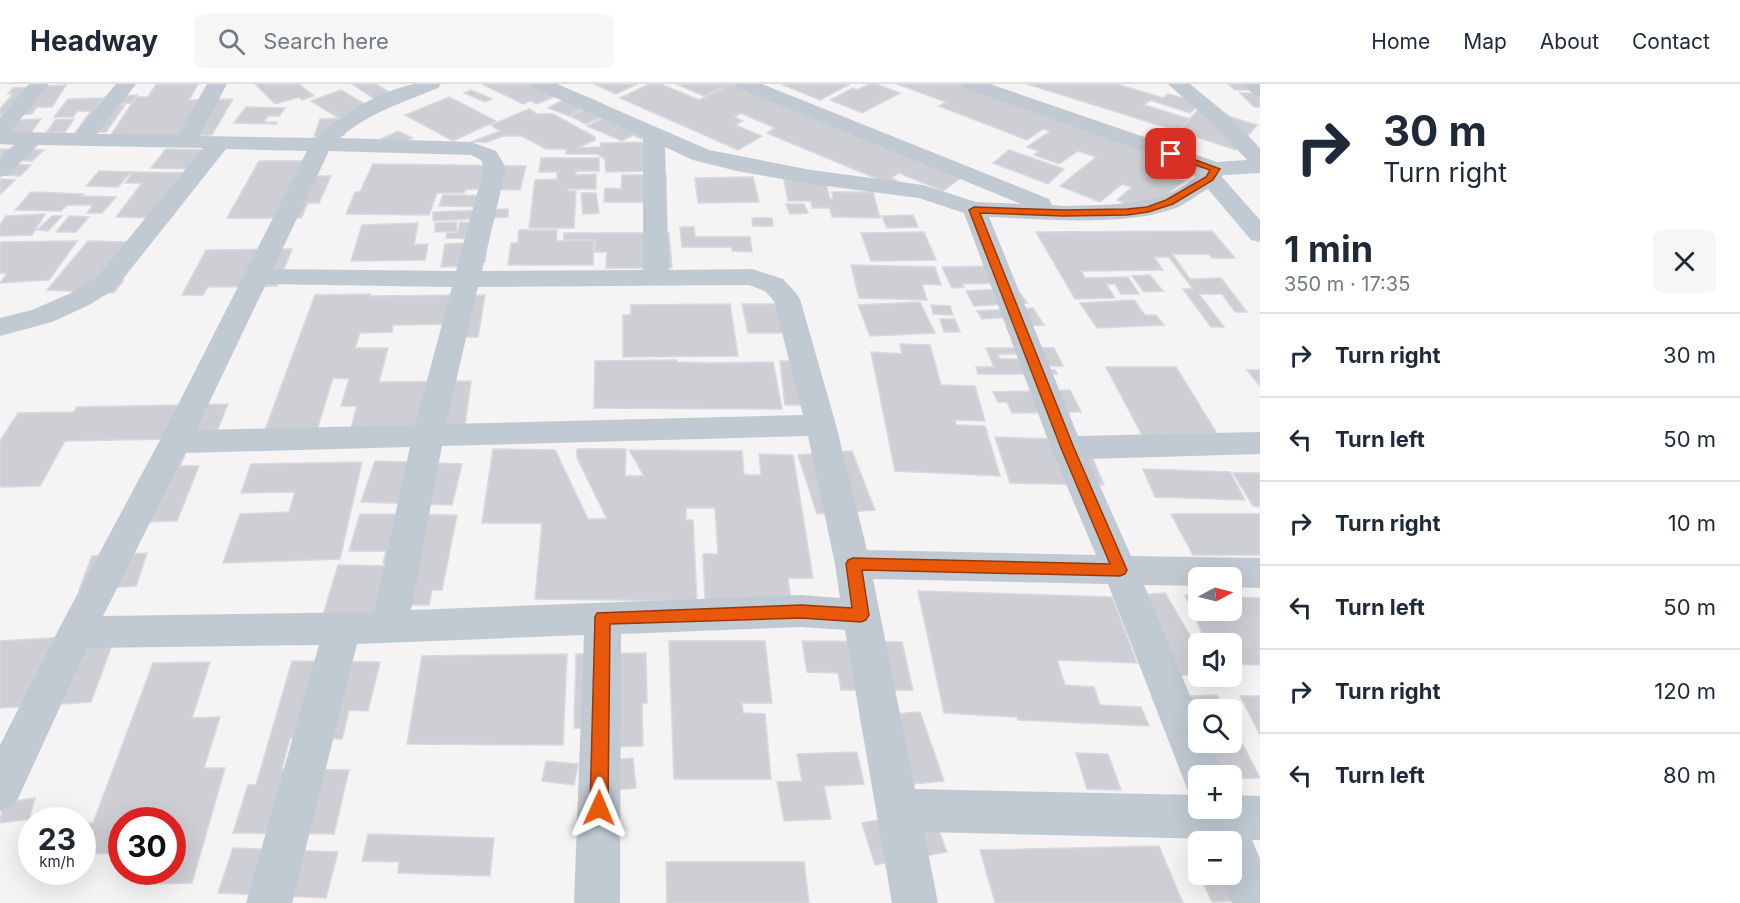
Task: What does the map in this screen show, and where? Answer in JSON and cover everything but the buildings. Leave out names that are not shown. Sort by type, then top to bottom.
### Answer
[{"type":"street","points":[[0,131],[39,84]]},
{"type":"street","points":[[81,140],[126,84]]},
{"type":"street","points":[[185,142],[216,84]]},
{"type":"street","points":[[0,790],[76,632],[175,442],[321,145],[346,122],[373,107],[431,84]]},
{"type":"street","points":[[541,84],[701,155],[738,164],[923,192],[974,210],[1064,213],[1127,212],[1148,209],[1170,202],[1212,174],[1260,166]]},
{"type":"street","points":[[745,84],[1064,213]]},
{"type":"street","points":[[971,84],[1212,174],[1260,236]]},
{"type":"street","points":[[1178,84],[1201,100],[1232,128],[1260,162]]},
{"type":"street","points":[[1254,84],[1260,90]]},
{"type":"street","points":[[654,133],[656,276]]},
{"type":"street","points":[[0,138],[450,147],[476,149],[486,153],[492,159],[495,168],[428,436],[389,627]]},
{"type":"street","points":[[0,170],[32,139]]},
{"type":"street","points":[[0,327],[42,316],[80,299],[106,283],[220,142]]},
{"type":"street","points":[[974,210],[1067,448],[1120,570],[1199,765]]},
{"type":"street","points":[[256,276],[466,279],[733,275],[752,277],[774,285],[787,299],[821,425],[853,564],[915,903]]},
{"type":"street","points":[[175,442],[821,425]]},
{"type":"street","points":[[1067,448],[1260,443]]},
{"type":"street","points":[[853,564],[1260,573]]},
{"type":"street","points":[[76,632],[342,629],[801,611],[861,615]]},
{"type":"street","points":[[597,903],[603,617]]},
{"type":"street","points":[[269,903],[342,629]]},
{"type":"street","points":[[898,810],[1231,826],[1255,903]]},
{"type":"route","points":[[599,808],[603,617],[801,611],[861,615],[853,564],[1120,570],[1067,448],[974,210],[1064,213],[1127,212],[1148,209],[1170,202],[1210,178],[1215,169],[1171,154]]}]
